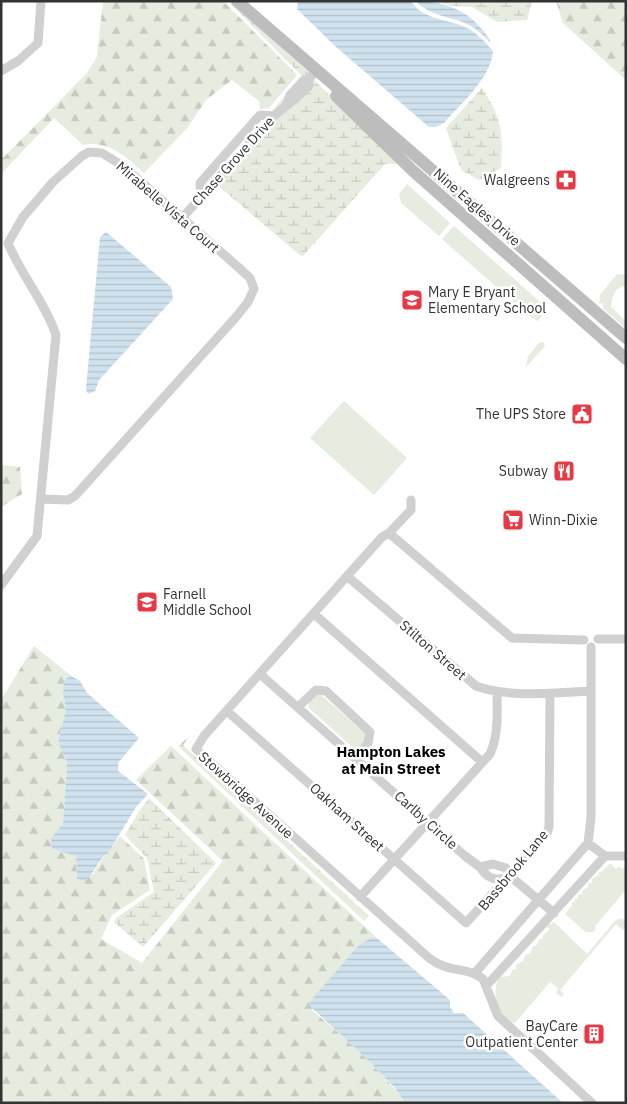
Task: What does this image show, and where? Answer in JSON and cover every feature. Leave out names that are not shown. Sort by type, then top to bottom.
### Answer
[{"type":"street","name":"Nine Eagles Drive","points":[[237,1],[412,170],[626,359]]},
{"type":"street","points":[[1,72],[38,43],[38,4]]},
{"type":"street","name":"Nine Eagles Drive","points":[[312,75],[324,75],[626,338]]},
{"type":"street","name":"Chase Grove Drive","points":[[182,218],[201,197],[200,183],[260,116],[274,116],[297,100],[309,86],[312,75]]},
{"type":"street","name":"Mirabelle Vista Court","points":[[1,585],[37,536],[56,335],[52,322],[8,243],[17,225],[75,161],[89,152],[108,156],[123,166],[250,278],[254,288],[248,302],[75,496],[68,500],[41,499]]},
{"type":"street","points":[[412,170],[420,160]]},
{"type":"street","name":"Stowbridge Avenue","points":[[411,500],[411,510],[382,537],[198,742],[197,752],[438,965],[474,974],[483,979],[487,985]]},
{"type":"street","points":[[389,532],[512,638],[584,640]]},
{"type":"street","name":"Stilton Street","points":[[348,577],[464,678],[476,686],[497,692],[550,693],[591,690]]},
{"type":"street","points":[[314,614],[482,762]]},
{"type":"street","points":[[598,639],[626,639]]},
{"type":"street","points":[[474,974],[588,843],[591,818],[591,647]]},
{"type":"street","name":"Carlby Circle","points":[[260,674],[493,879],[499,880],[510,876]]},
{"type":"street","points":[[298,707],[316,690],[326,691],[333,697],[370,732],[368,743],[356,758]]},
{"type":"street","points":[[360,897],[482,762],[496,742],[497,692]]},
{"type":"street","name":"Bassbrook Lane","points":[[466,923],[547,833],[549,827],[550,693]]},
{"type":"street","name":"Oakham Street","points":[[227,711],[466,923]]},
{"type":"street","points":[[588,843],[605,856],[626,856]]},
{"type":"street","points":[[592,1103],[498,1016],[487,985],[605,856]]},
{"type":"street","points":[[480,867],[500,865],[506,868],[510,876],[554,913]]},
{"type":"green space","points":[[103,1],[223,1],[297,75],[269,108],[260,109],[259,101],[232,80],[206,100],[188,127],[144,173],[124,156],[109,147],[92,144],[83,145],[54,118],[1,174],[1,160],[87,73],[97,57]]},
{"type":"green space","points":[[228,1],[310,72],[315,81],[399,164],[385,164],[302,257],[215,183],[279,117],[272,111],[302,76]]},
{"type":"green space","points":[[434,1],[532,1],[527,20],[497,22],[472,7],[452,6]]},
{"type":"green space","points":[[556,1],[626,1],[626,80],[563,23]]},
{"type":"green space","points":[[482,88],[494,108],[500,126],[502,155],[501,168],[479,180],[461,170],[446,128]]},
{"type":"green space","points":[[407,184],[450,223],[439,236],[401,203],[399,194]]},
{"type":"green space","points":[[454,226],[547,308],[538,321],[532,318],[442,239]]},
{"type":"green space","points":[[617,274],[626,275],[626,286],[616,290],[611,307],[626,321],[626,329],[603,308],[603,303],[599,304],[600,295]]},
{"type":"green space","points":[[540,342],[543,342],[545,346],[526,367],[528,356]]},
{"type":"green space","points":[[344,401],[407,458],[374,495],[310,438]]},
{"type":"green space","points":[[1,465],[20,467],[22,494],[1,507]]},
{"type":"green space","points":[[34,646],[70,675],[64,681],[63,694],[66,709],[58,742],[67,763],[63,824],[56,834],[52,849],[76,856],[77,878],[93,874],[120,836],[144,859],[150,890],[112,915],[101,939],[142,963],[223,861],[136,780],[171,746],[378,939],[371,937],[312,1010],[385,1077],[405,1103],[1,1103],[1,700]]},
{"type":"green space","points":[[318,694],[366,734],[365,740],[359,747],[352,747],[309,708],[309,702]]},
{"type":"green space","points":[[190,736],[183,745],[369,916],[364,921],[178,746]]},
{"type":"green space","points":[[149,798],[216,863],[143,947],[114,922],[116,918],[154,892],[147,858],[125,835]]},
{"type":"green space","points":[[610,863],[616,869],[619,866],[621,869],[626,867],[626,893],[624,892],[595,926],[594,932],[586,932],[565,914],[572,905],[572,902],[575,902],[578,895],[582,894],[582,891],[588,887],[588,883],[592,883],[592,879],[599,875],[599,872],[603,871]]},
{"type":"green space","points":[[621,918],[626,921],[626,927],[623,930],[616,924],[560,990],[564,994],[562,997],[556,993],[558,988],[550,982],[515,1023],[504,1016],[497,1003],[497,982],[500,977],[510,976],[513,969],[516,969],[516,965],[523,961],[526,954],[530,954],[533,946],[536,946],[540,939],[543,938],[543,935],[549,931],[549,928],[545,927],[554,922],[587,954],[615,921]]},
{"type":"water","points":[[298,1],[411,1],[429,16],[460,25],[475,33],[493,51],[491,61],[487,71],[474,90],[444,123],[436,127],[429,127],[335,46],[297,9]]},
{"type":"water","points":[[416,1],[440,4],[460,11],[478,25],[492,44],[471,26],[433,13]]},
{"type":"water","points":[[106,232],[171,287],[173,299],[99,380],[95,391],[88,394],[86,389],[100,237]]},
{"type":"water","points":[[70,675],[80,681],[87,693],[139,738],[118,763],[118,771],[148,794],[136,807],[108,853],[85,881],[77,879],[76,856],[52,849],[51,838],[63,824],[67,763],[58,742],[66,709],[63,694],[64,681]]},
{"type":"water","points":[[372,937],[378,939],[450,1000],[450,1007],[454,1013],[463,1013],[563,1103],[405,1103],[394,1087],[370,1062],[309,1005],[359,945]]},
{"type":"place","name":"Walgreens","points":[[566,180]]},
{"type":"place","name":"Mary E Bryant Elementary School","points":[[412,300]]},
{"type":"place","name":"The UPS Store","points":[[582,414]]},
{"type":"place","name":"Subway","points":[[564,471]]},
{"type":"place","name":"Winn-Dixie","points":[[513,520]]},
{"type":"place","name":"Farnell Middle School","points":[[147,602]]},
{"type":"place","name":"BayCare Outpatient Center","points":[[594,1034]]},
{"type":"district","name":"Hampton Lakes at Main Street","points":[[391,760]]}]
